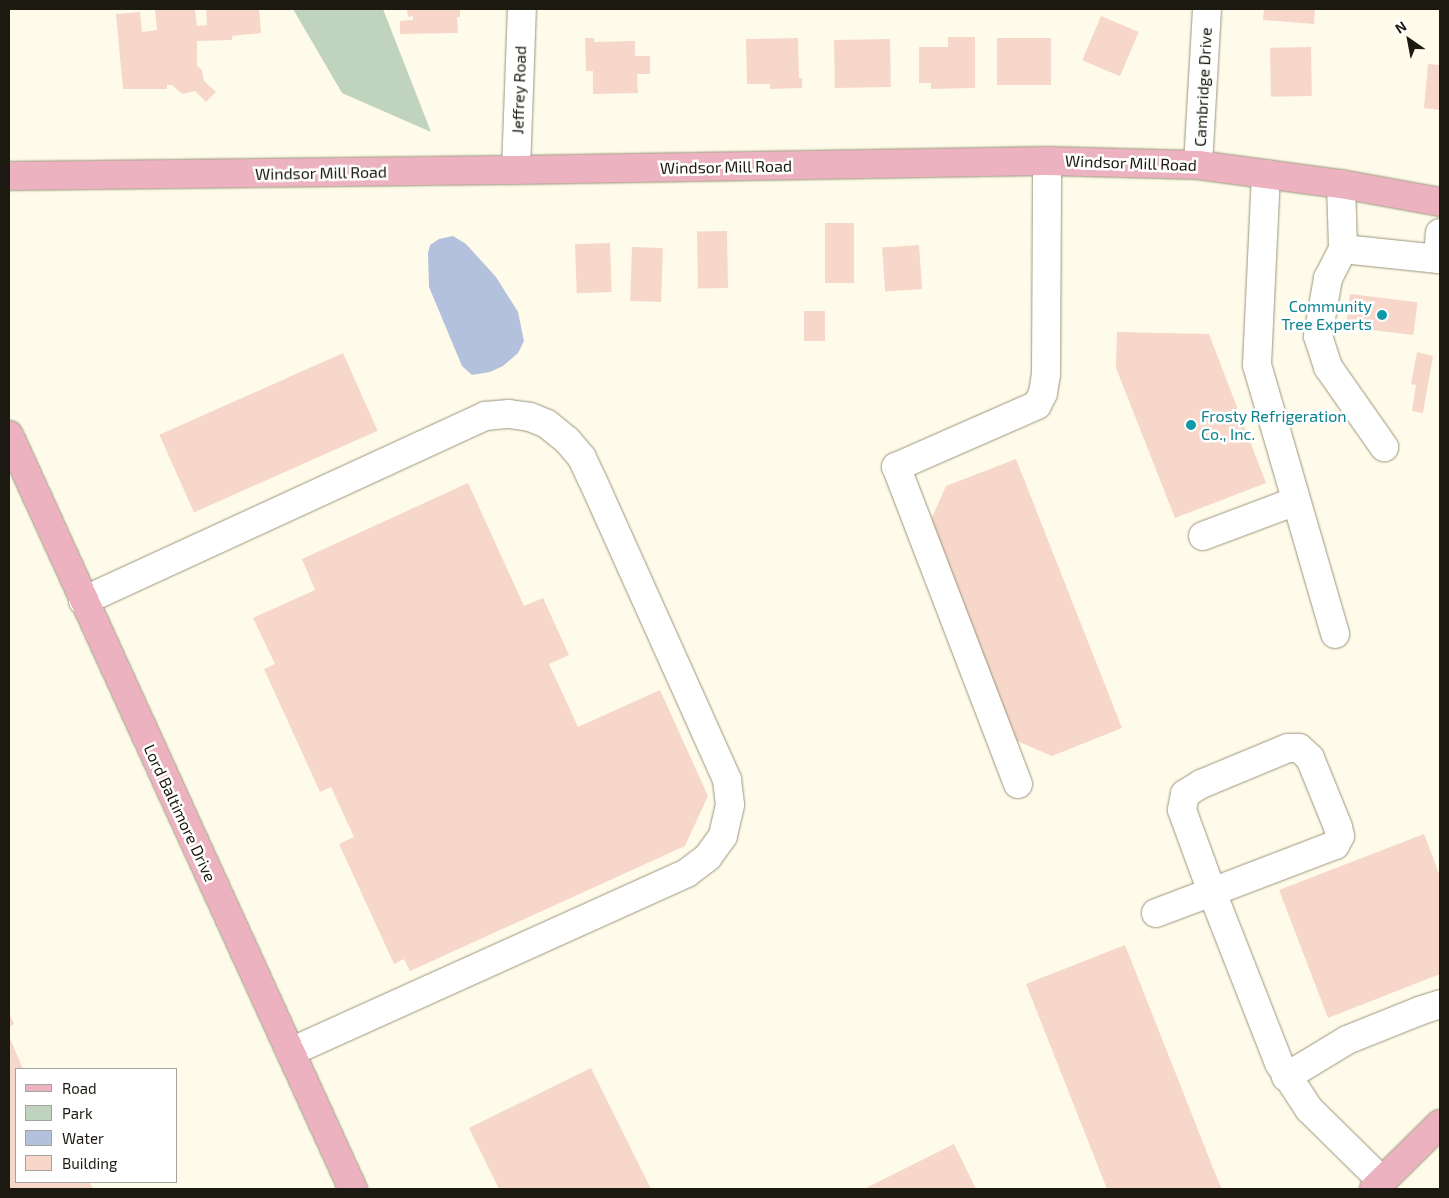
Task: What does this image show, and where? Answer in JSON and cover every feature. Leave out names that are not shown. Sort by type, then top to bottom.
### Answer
[{"type":"main road","name":"Windsor Mill Road","points":[[9,176],[1046,161],[1198,165],[1341,184],[1440,202]]},
{"type":"main road","name":"Lord Baltimore Drive","points":[[9,435],[83,601],[353,1189]]},
{"type":"main road","points":[[1378,1185],[1440,1124]]},
{"type":"street","name":"Jeffrey Road","points":[[516,170],[522,9]]},
{"type":"street","name":"Cambridge Drive","points":[[1198,165],[1207,9]]},
{"type":"street","points":[[1018,784],[896,468],[1037,405],[1043,393],[1046,374],[1046,161]]},
{"type":"street","points":[[1266,174],[1257,365],[1335,634]]},
{"type":"street","points":[[1341,184],[1343,249],[1328,278],[1318,336],[1328,367],[1384,447]]},
{"type":"street","points":[[1343,249],[1438,259],[1440,233]]},
{"type":"street","points":[[83,601],[485,416],[509,414],[530,417],[547,424],[567,440],[582,458],[592,479],[727,780],[730,805],[722,836],[708,856],[687,873],[290,1052]]},
{"type":"street","points":[[1202,536],[1296,501]]},
{"type":"street","points":[[1156,913],[1212,892],[1335,845],[1340,836],[1338,827],[1310,758],[1300,748],[1288,748],[1201,784],[1185,794],[1182,810],[1212,892],[1278,1064],[1309,1109],[1378,1185]]},
{"type":"street","points":[[1286,1077],[1347,1040],[1440,1004]]},
{"type":"green space","points":[[293,9],[383,9],[431,132],[342,93]]},
{"type":"water","points":[[453,236],[466,244],[496,277],[518,312],[524,341],[518,353],[503,366],[490,372],[472,375],[462,366],[429,287],[428,253],[430,245],[439,239]]},
{"type":"building","points":[[155,9],[195,9],[197,26],[207,25],[206,9],[259,9],[261,33],[232,36],[232,40],[197,41],[197,66],[202,70],[204,81],[216,92],[206,102],[195,91],[182,94],[172,85],[167,85],[167,89],[123,89],[116,14],[140,12],[142,32],[157,30]]},
{"type":"building","points":[[407,9],[460,9],[460,17],[457,17],[458,33],[400,34],[400,21],[413,20],[413,16],[408,17]]},
{"type":"building","points":[[1264,9],[1315,9],[1314,24],[1263,20]]},
{"type":"building","points":[[1101,16],[1139,32],[1120,76],[1082,60]]},
{"type":"building","points":[[948,37],[975,37],[975,88],[931,89],[931,83],[919,83],[919,47],[948,47]]},
{"type":"building","points":[[585,38],[594,38],[594,42],[635,41],[635,56],[650,56],[650,74],[637,74],[638,93],[593,94],[593,71],[586,71]]},
{"type":"building","points":[[798,38],[799,78],[802,78],[802,88],[770,89],[770,84],[747,84],[746,39]]},
{"type":"building","points":[[997,38],[1051,38],[1051,85],[997,85]]},
{"type":"building","points":[[890,39],[891,87],[835,88],[834,40]]},
{"type":"building","points":[[1311,47],[1312,96],[1271,97],[1270,48]]},
{"type":"building","points":[[1428,64],[1440,65],[1440,110],[1424,108]]},
{"type":"building","points":[[825,223],[854,223],[854,283],[825,283]]},
{"type":"building","points":[[727,231],[728,288],[698,289],[697,232]]},
{"type":"building","points":[[610,243],[612,292],[577,293],[575,244]]},
{"type":"building","points":[[919,245],[922,289],[885,291],[882,248]]},
{"type":"building","points":[[632,247],[663,248],[661,302],[630,301]]},
{"type":"building","name":"Community Tree Experts","points":[[1350,294],[1417,302],[1413,335],[1346,327]]},
{"type":"building","points":[[804,311],[825,311],[825,341],[804,341]]},
{"type":"building","name":"Frosty Refrigeration Co., Inc.","points":[[1117,332],[1209,334],[1266,483],[1175,518],[1116,368]]},
{"type":"building","points":[[1417,352],[1433,356],[1423,413],[1412,411],[1416,385],[1411,384]]},
{"type":"building","points":[[343,353],[378,431],[194,512],[159,435]]},
{"type":"building","points":[[1016,459],[1122,728],[1052,756],[1017,741],[930,522],[946,486]]},
{"type":"building","points":[[468,483],[524,606],[543,598],[569,655],[549,664],[578,727],[660,690],[708,796],[685,846],[410,971],[404,959],[394,964],[339,844],[354,837],[331,787],[320,792],[264,669],[275,664],[253,618],[315,590],[302,559]]},
{"type":"building","points":[[1424,834],[1440,876],[1440,974],[1328,1018],[1279,890]]},
{"type":"building","points":[[1125,945],[1222,1189],[1107,1189],[1026,984]]},
{"type":"building","points":[[9,1012],[14,1024],[9,1027]]},
{"type":"building","points":[[9,1036],[23,1068],[15,1068],[15,1183],[90,1183],[93,1189],[9,1189]]},
{"type":"building","points":[[591,1068],[651,1189],[499,1189],[469,1128]]},
{"type":"building","points":[[954,1144],[976,1189],[864,1189]]},
{"type":"place","name":"Community Tree Experts","points":[[1382,315]]},
{"type":"place","name":"Frosty Refrigeration Co., Inc.","points":[[1191,425]]}]
